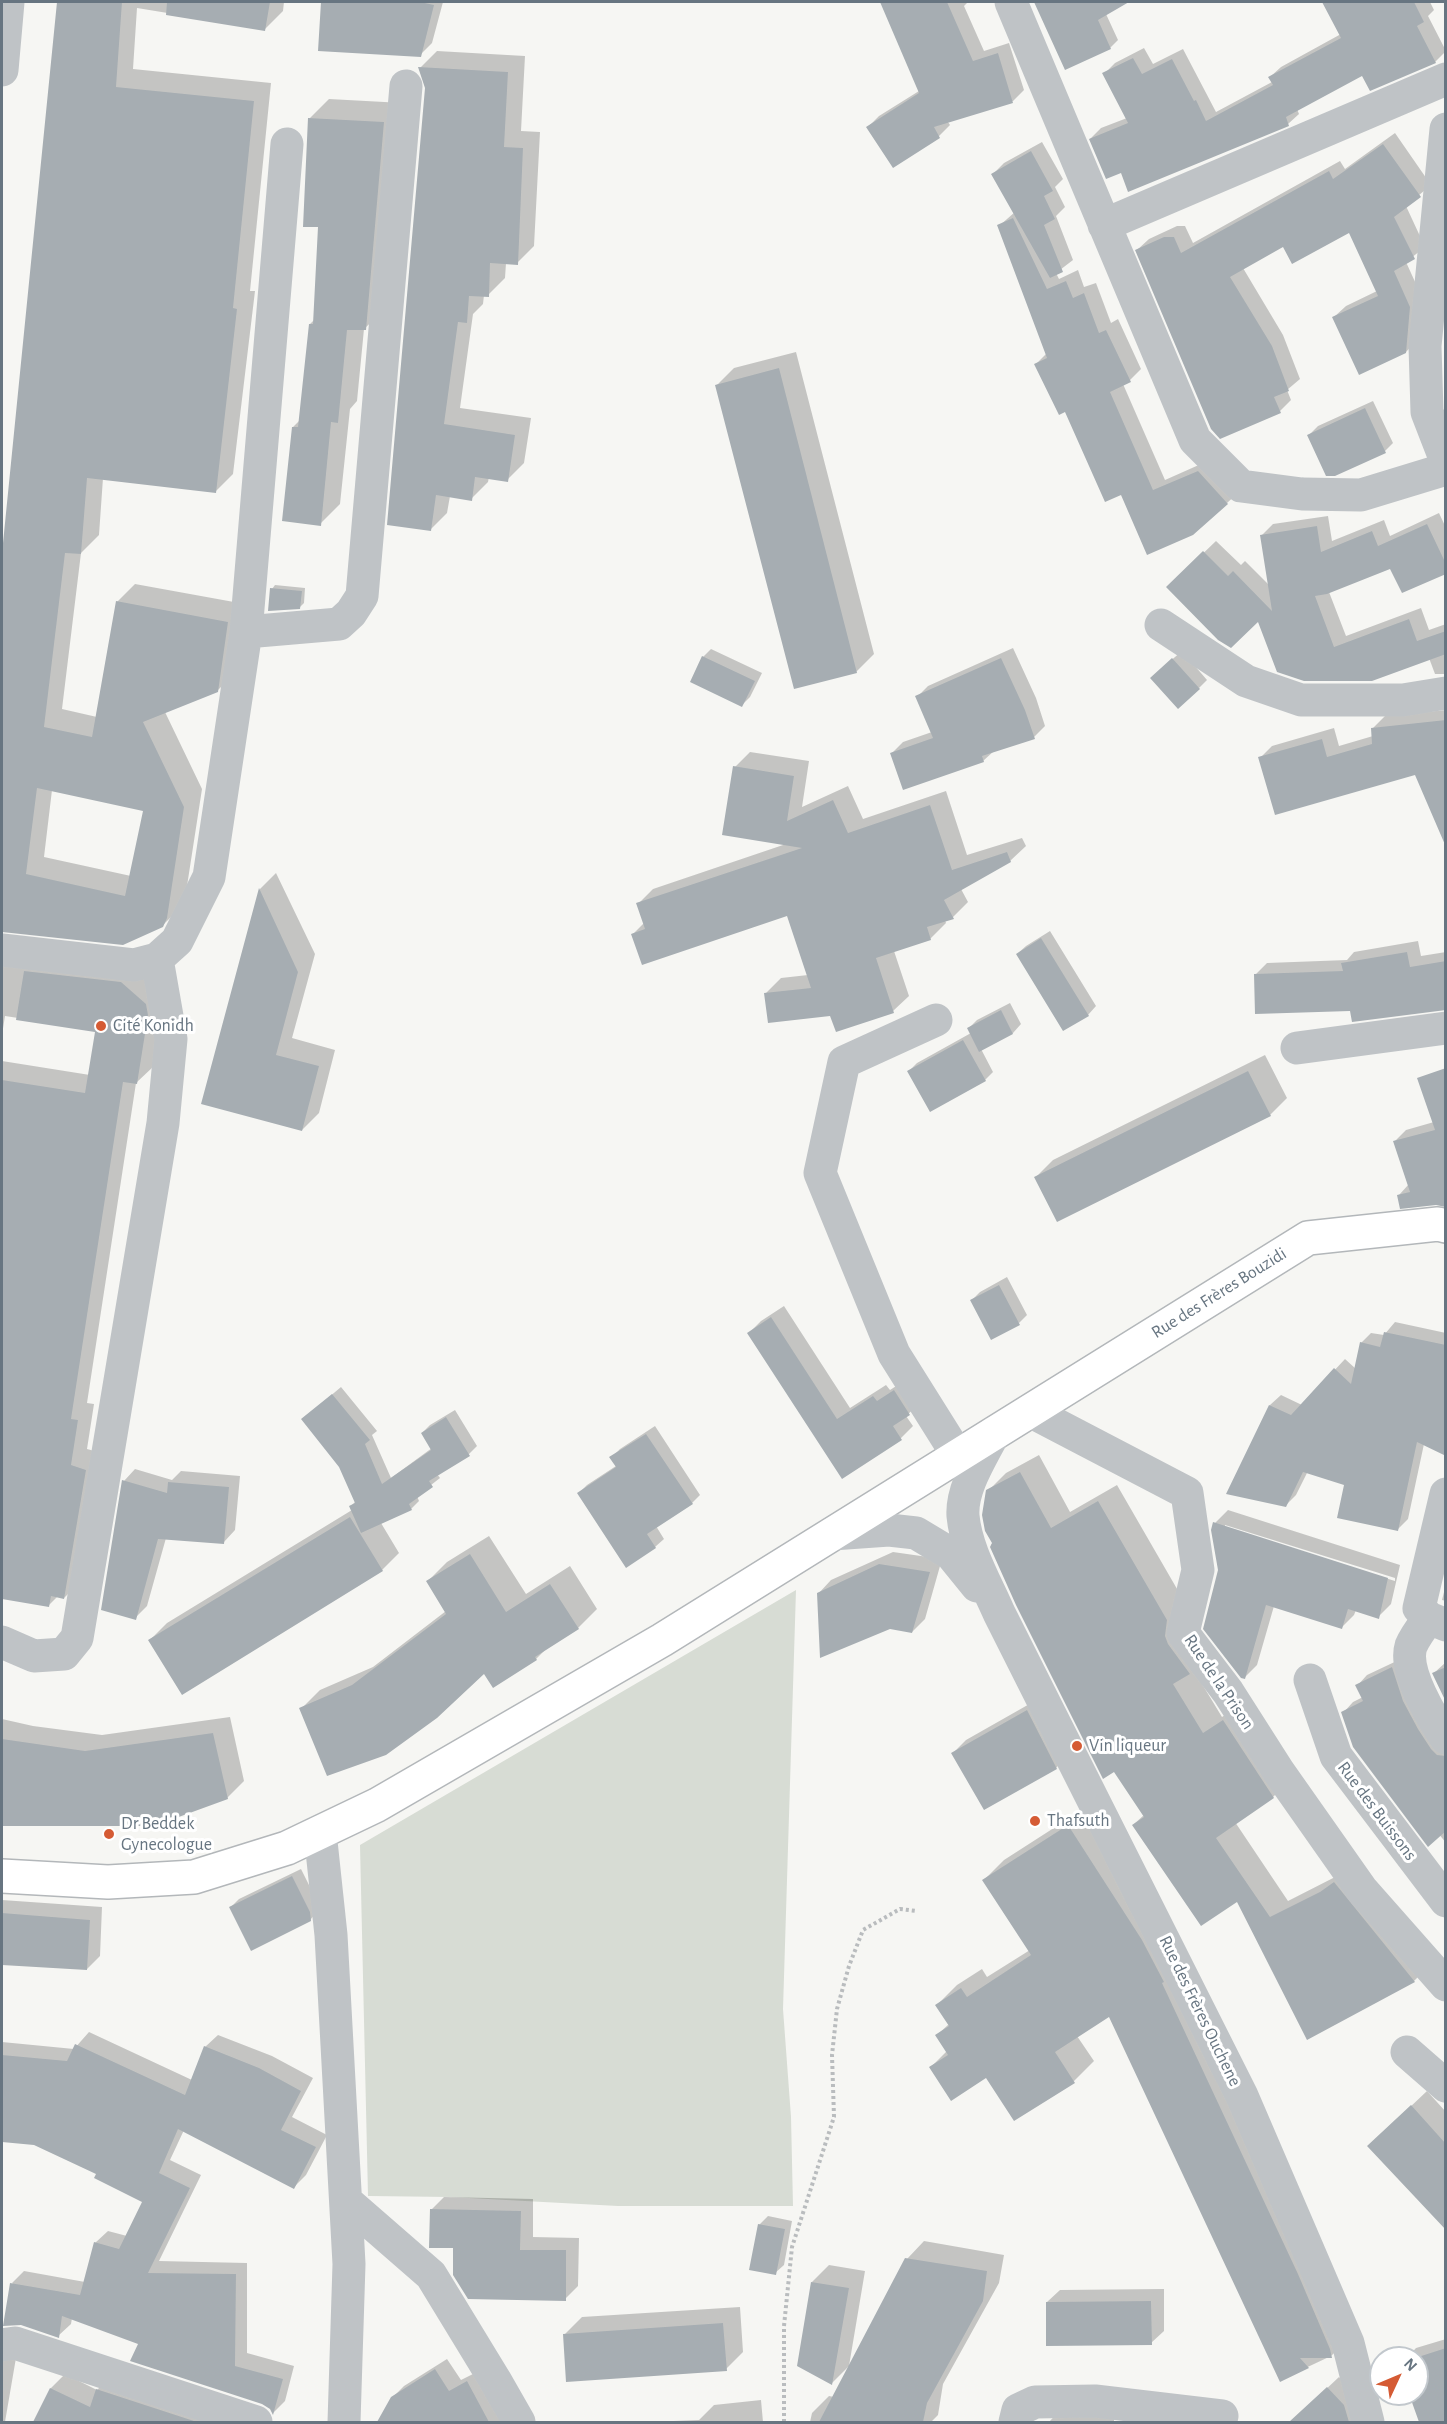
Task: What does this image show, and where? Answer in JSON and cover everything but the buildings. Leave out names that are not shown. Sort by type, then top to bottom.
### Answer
[{"type":"main road","name":"Rue des Frères Bouzidi","points":[[2,1876],[108,1882],[194,1877],[287,1848],[377,1805],[652,1646],[1308,1238],[1438,1224],[1446,1226]]},
{"type":"street","points":[[2,70],[8,2]]},
{"type":"street","points":[[1011,2],[1195,440],[1241,486],[1302,494],[1361,495],[1446,469]]},
{"type":"street","points":[[1104,225],[1446,79]]},
{"type":"street","points":[[246,632],[339,624],[351,613],[362,596],[406,86]]},
{"type":"street","points":[[1446,129],[1425,346],[1427,412],[1446,461]]},
{"type":"street","points":[[2,950],[134,965],[157,959],[177,941],[208,877],[246,632],[287,144]]},
{"type":"street","points":[[1161,625],[1246,681],[1301,700],[1403,700],[1446,693]]},
{"type":"street","points":[[2,1642],[34,1656],[64,1654],[77,1638],[163,1123],[171,1039],[157,959]]},
{"type":"street","points":[[936,1020],[844,1062],[820,1173],[894,1354],[958,1456]]},
{"type":"street","points":[[1297,1048],[1446,1028]]},
{"type":"street","name":"Rue des Frères Ouchene","points":[[1012,1422],[968,1489],[963,1515],[972,1549],[999,1613],[1242,2096],[1347,2343],[1368,2422]]},
{"type":"street","name":"Rue de la Prison","points":[[1012,1422],[1186,1492],[1198,1570],[1183,1633],[1228,1692],[1279,1772],[1362,1890],[1446,1985]]},
{"type":"street","points":[[1446,1494],[1419,1608],[1437,1621],[1412,1646],[1410,1659],[1425,1706],[1446,1738]]},
{"type":"street","name":"Rue des Frères Ouchene","points":[[832,1534],[889,1530],[916,1533],[951,1554],[999,1613]]},
{"type":"street","name":"Rue des Buissons","points":[[1310,1680],[1336,1756],[1446,1900]]},
{"type":"street","points":[[320,1833],[331,1935],[349,2264],[344,2422]]},
{"type":"street","points":[[1407,2052],[1446,2086]]},
{"type":"street","points":[[345,2201],[430,2275],[519,2422]]},
{"type":"street","points":[[2,2345],[15,2343],[256,2422]]},
{"type":"street","points":[[1015,2422],[1018,2410],[1035,2402],[1095,2401],[1222,2416]]},
{"type":"path","points":[[784,2422],[784,2326],[792,2247],[834,2117],[832,2055],[837,2009],[849,1966],[863,1930],[900,1909],[916,1911]]},
{"type":"shaded area","points":[[796,1590],[783,2009],[791,2117],[793,2206],[618,2206],[450,2197],[368,2196],[360,1845]]},
{"type":"place","name":"Cité Konidh","points":[[101,1026]]},
{"type":"place","name":"Vin liqueur","points":[[1077,1746]]},
{"type":"place","name":"Thafsuth","points":[[1035,1821]]},
{"type":"place","name":"Dr Beddek Gynecologue","points":[[109,1834]]}]
